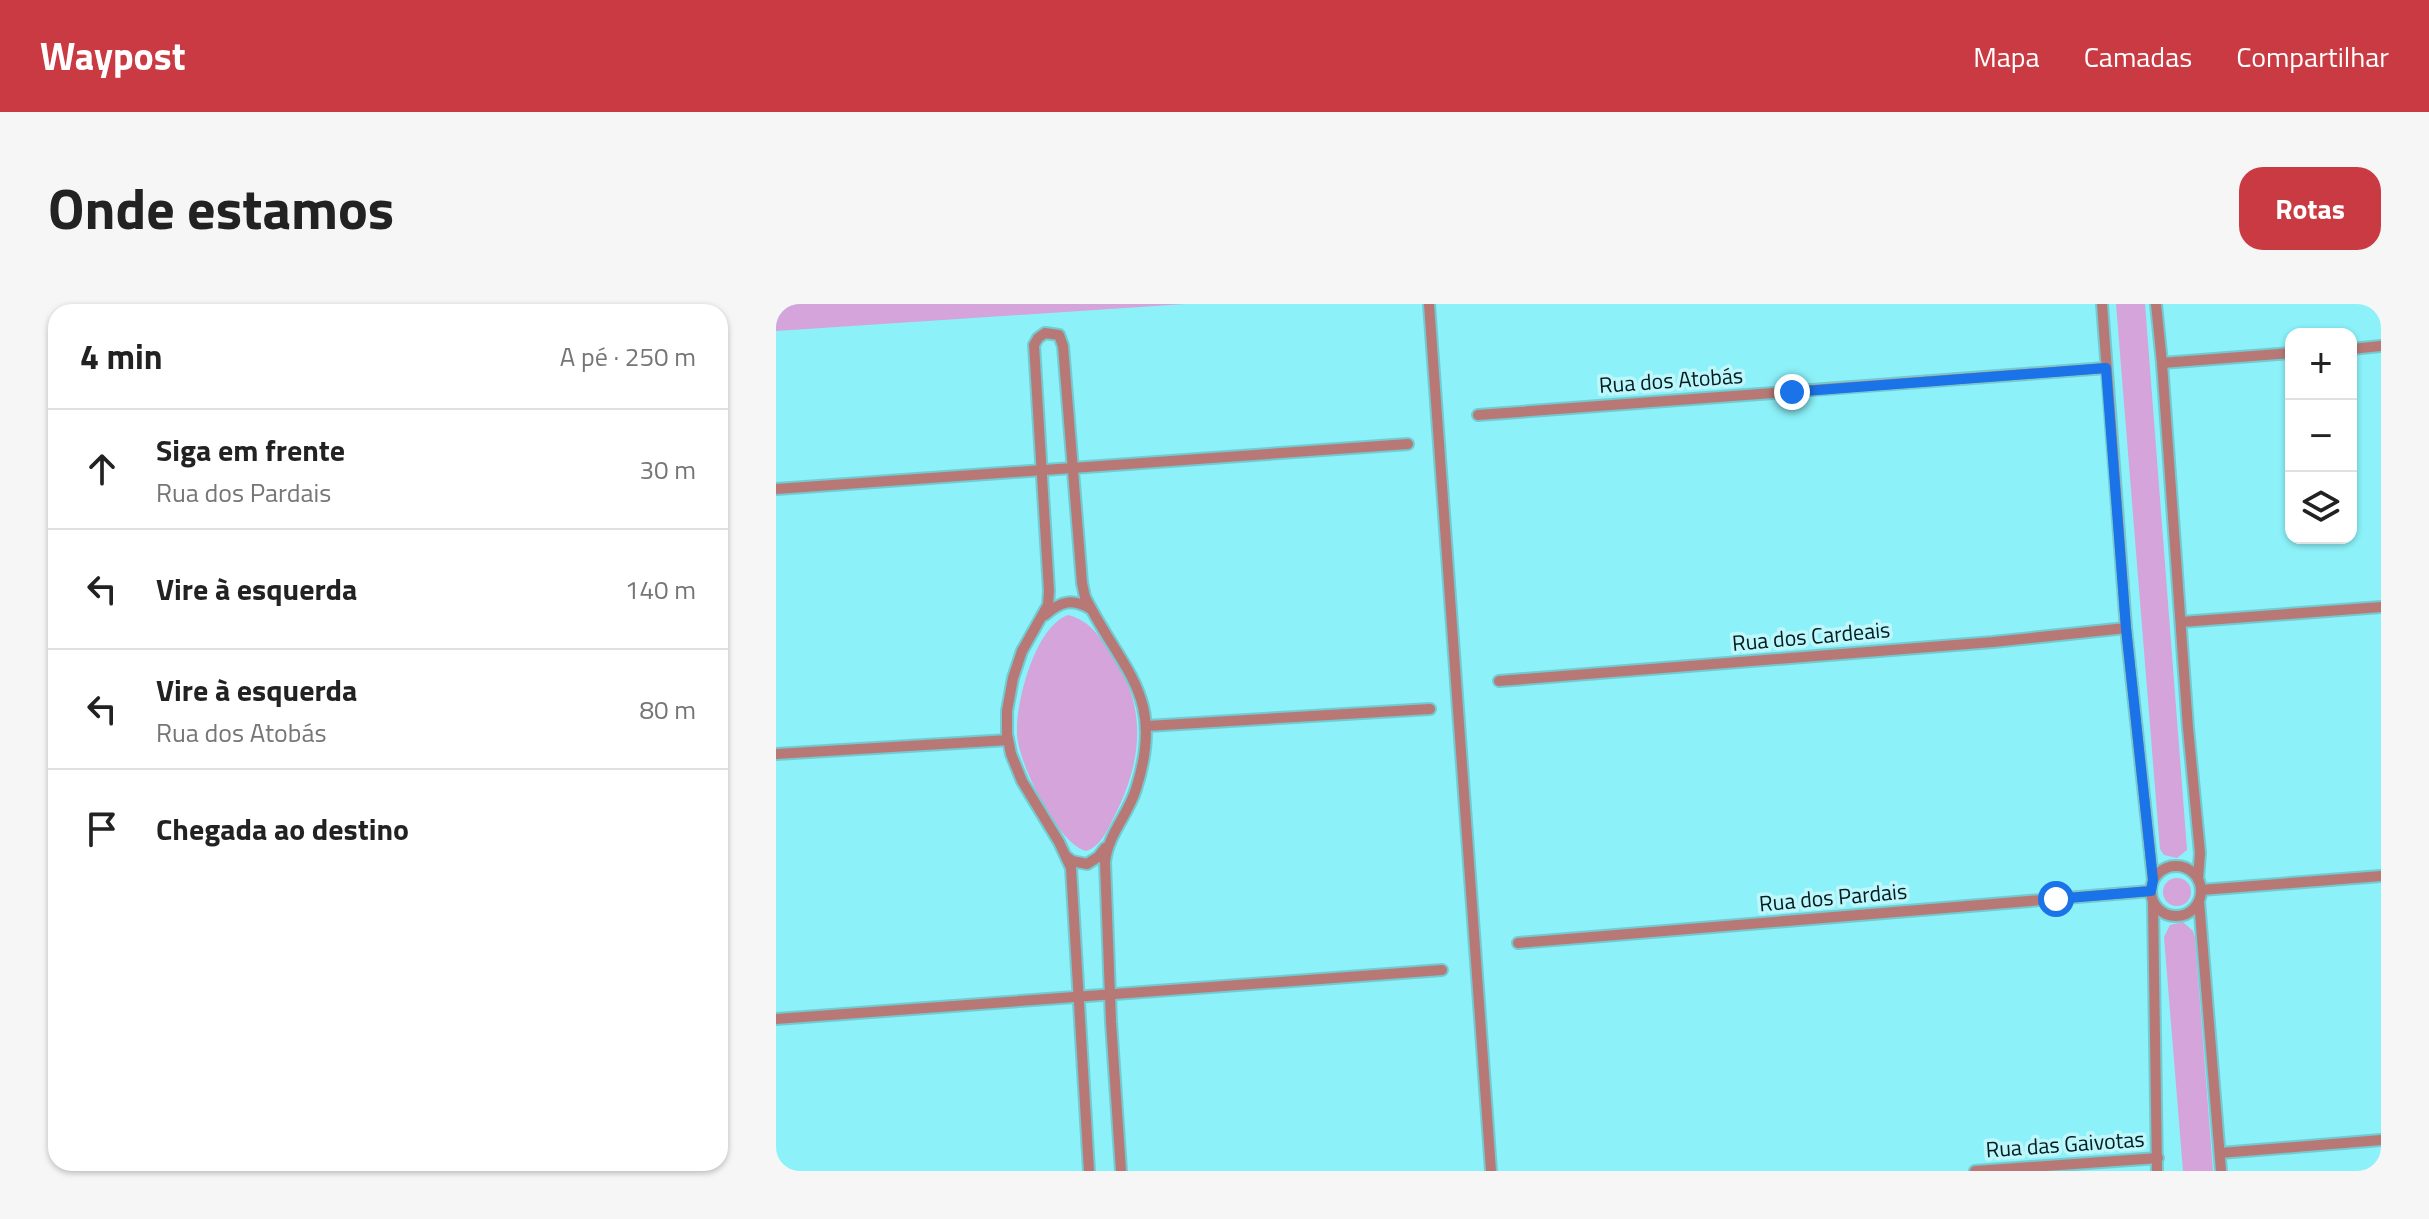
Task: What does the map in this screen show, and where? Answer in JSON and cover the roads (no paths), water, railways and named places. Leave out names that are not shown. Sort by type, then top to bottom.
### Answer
[{"type":"lane","points":[[1429,304],[1491,1171]]},
{"type":"lane","points":[[2102,304],[2126,628],[2152,891],[2157,1171]]},
{"type":"lane","points":[[2156,304],[2200,853],[2200,890],[2221,1171]]},
{"type":"lane","points":[[1067,857],[1087,864],[1107,846],[1134,796],[1141,773],[1147,726],[1141,691],[1093,610],[1082,583],[1061,337],[1056,333],[1045,333],[1034,345],[1048,605],[1022,651],[1013,678],[1007,711],[1008,740],[1022,781],[1071,868],[1089,1171]]},
{"type":"lane","points":[[2357,348],[2381,346]]},
{"type":"lane","points":[[2162,363],[2285,353]]},
{"type":"lane","name":"Rua dos Atobás","points":[[1478,415],[2106,368]]},
{"type":"lane","points":[[776,489],[1408,444]]},
{"type":"lane","points":[[1041,619],[1061,602],[1081,603],[1093,610]]},
{"type":"lane","points":[[2181,622],[2381,607]]},
{"type":"lane","name":"Rua dos Cardeais","points":[[1499,681],[1993,642],[2126,628]]},
{"type":"lane","points":[[1147,726],[1430,709]]},
{"type":"lane","points":[[776,754],[1008,740]]},
{"type":"lane","points":[[1107,846],[1110,995],[1121,1171]]},
{"type":"lane","points":[[2175,866],[2184,867],[2200,890],[2195,908],[2181,916],[2165,914],[2152,891],[2158,873],[2175,866]]},
{"type":"lane","points":[[2200,890],[2381,876]]},
{"type":"lane","name":"Rua dos Pardais","points":[[1518,943],[2152,891]]},
{"type":"lane","points":[[776,1019],[1442,970]]},
{"type":"lane","points":[[2220,1153],[2381,1140]]},
{"type":"lane","name":"Rua das Gaivotas","points":[[1975,1171],[2158,1158]]}]
